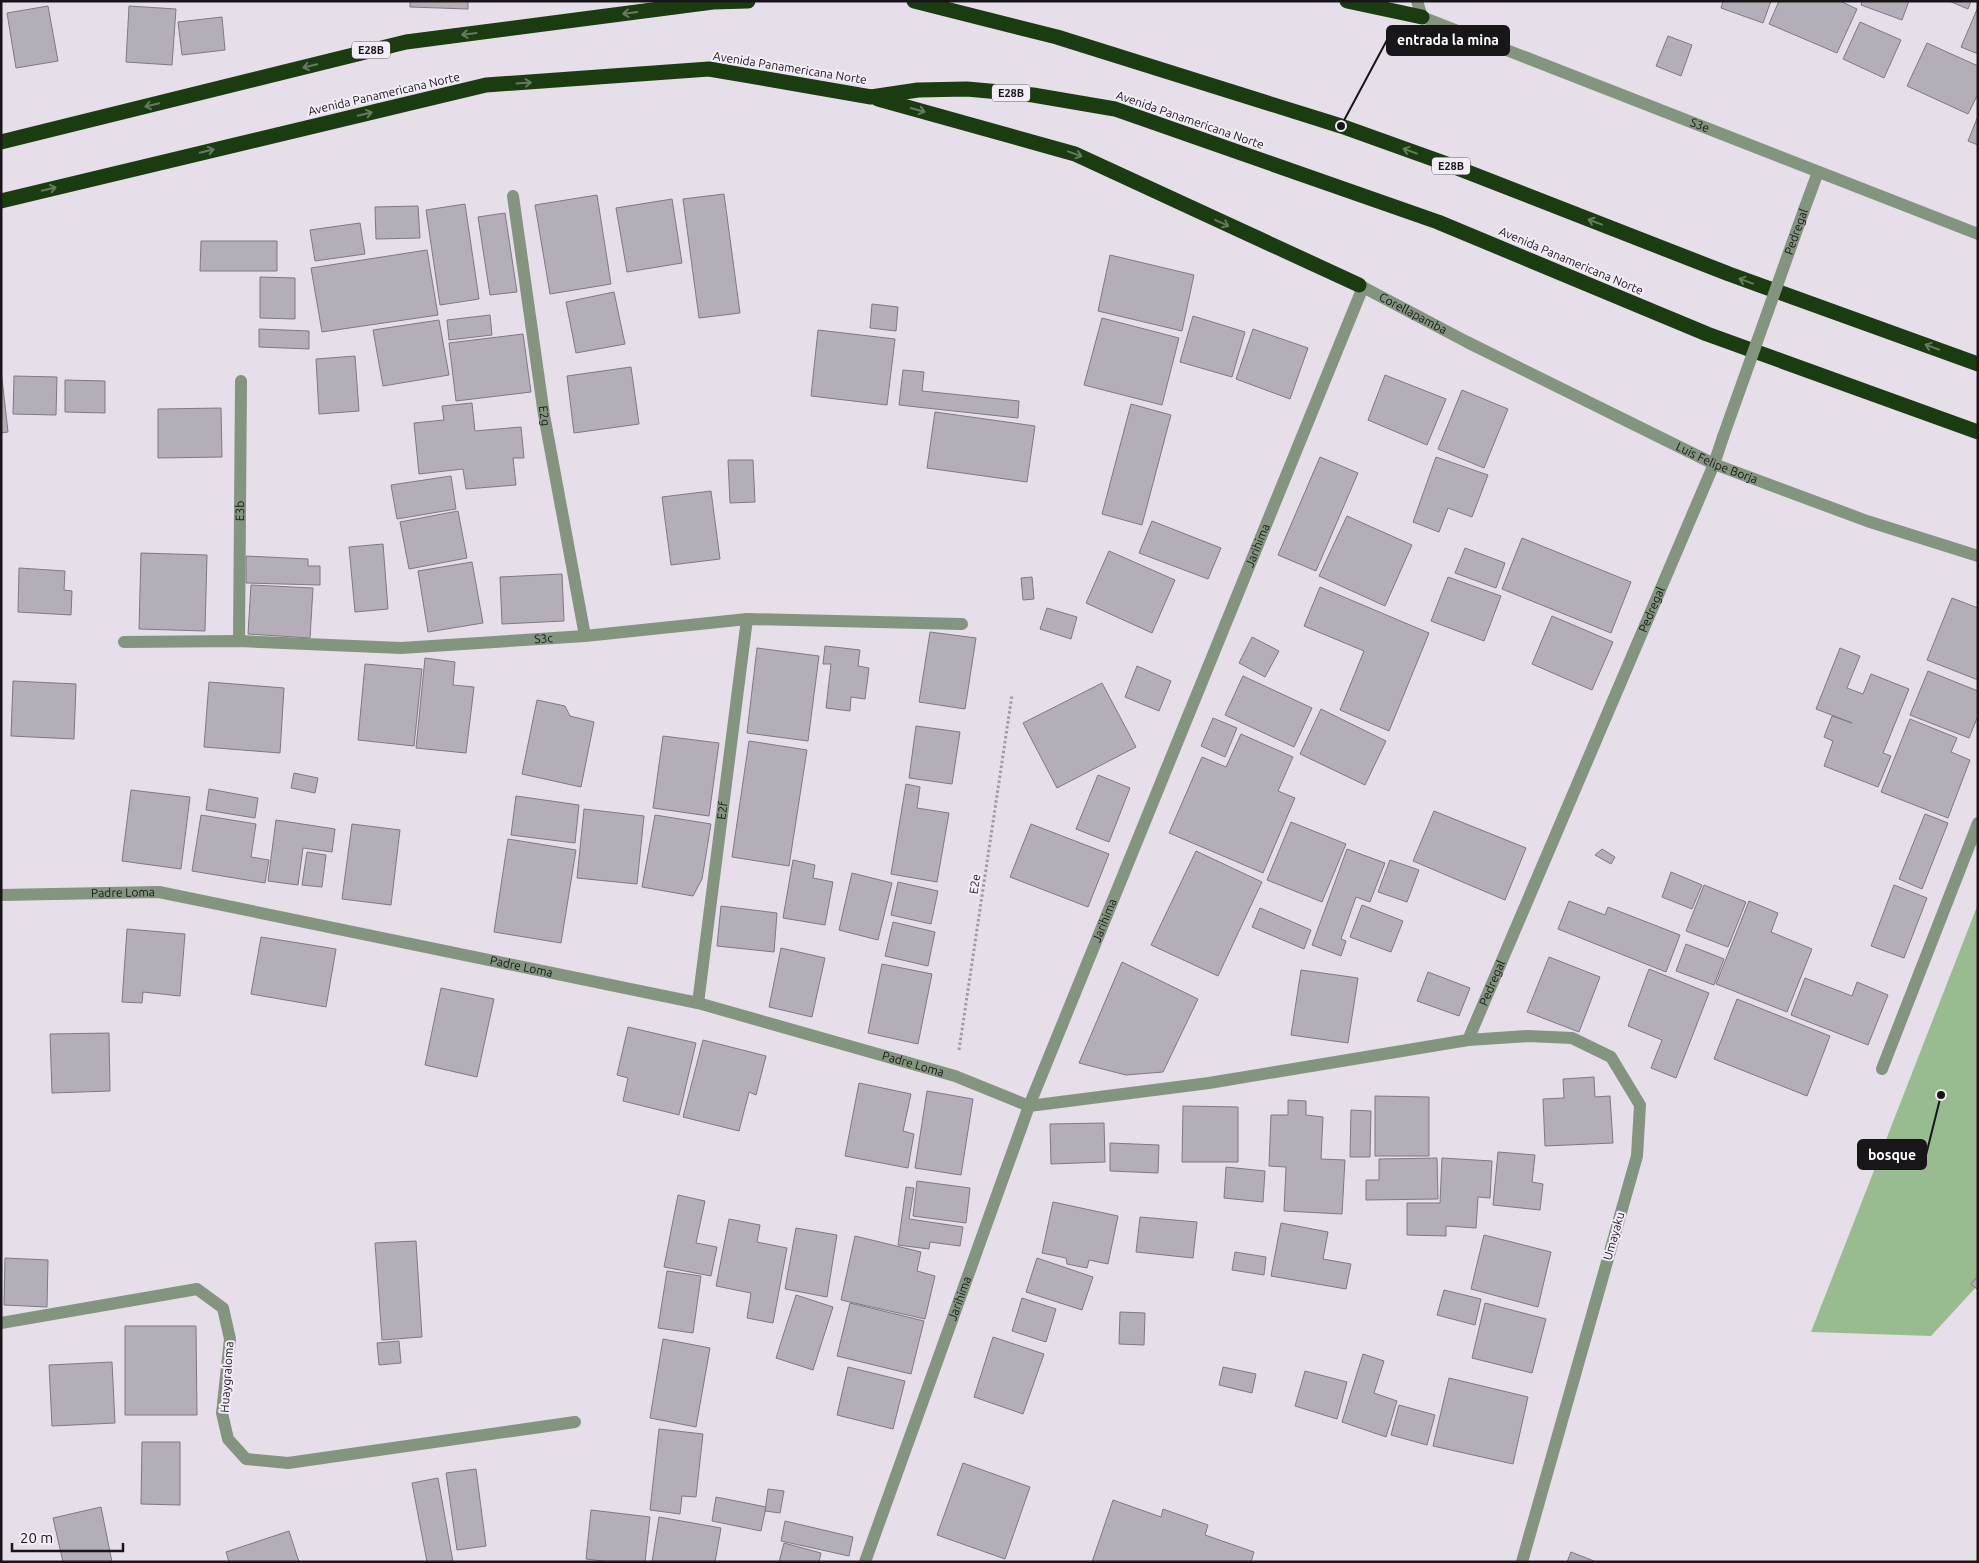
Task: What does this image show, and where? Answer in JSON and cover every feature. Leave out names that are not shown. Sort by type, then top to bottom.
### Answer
[{"type":"highway","name":"E28B","points":[[1,142],[406,42],[713,2],[748,1]]},
{"type":"highway","name":"E28B","points":[[914,1],[1057,37],[1341,126],[1447,164],[1729,274],[1978,364]]},
{"type":"highway","points":[[1348,1],[1422,17]]},
{"type":"highway","name":"Avenida Panamericana Norte","points":[[1,201],[486,85],[709,69],[871,97],[918,90],[967,89],[1033,95],[1116,109],[1438,222],[1707,334],[1978,432]]},
{"type":"highway","points":[[871,97],[1075,154],[1361,286]]},
{"type":"street","points":[[1417,1],[1422,17]]},
{"type":"street","name":"S3e","points":[[1422,17],[1978,234]]},
{"type":"street","name":"Pedregal","points":[[1468,1040],[1714,464],[1818,172]]},
{"type":"street","name":"E2g","points":[[513,196],[544,415],[585,636]]},
{"type":"street","name":"Corellapamba","points":[[1361,286],[1468,342]]},
{"type":"street","name":"Jarihima","points":[[865,1562],[1029,1106],[1361,286]]},
{"type":"street","name":"Luis Felipe Borja","points":[[1468,342],[1714,464],[1867,521],[1978,556]]},
{"type":"street","name":"E3b","points":[[239,641],[241,381]]},
{"type":"street","name":"S3c","points":[[124,642],[239,641],[401,648],[585,636],[747,618],[962,624]]},
{"type":"street","name":"E2f","points":[[698,1003],[747,618]]},
{"type":"street","points":[[1882,1069],[1978,822]]},
{"type":"street","name":"Padre Loma","points":[[1,895],[159,892],[698,1003],[955,1076],[1029,1106]]},
{"type":"street","name":"Umayaku","points":[[1029,1106],[1209,1083],[1468,1040],[1528,1036],[1572,1038],[1611,1057],[1640,1105],[1637,1156],[1522,1562]]},
{"type":"street","name":"Huaygraloma","points":[[1,1323],[198,1289],[223,1308],[230,1339],[222,1413],[228,1439],[246,1459],[288,1463],[575,1422]]},
{"type":"path","name":"E2e","points":[[955,1076],[1012,695]]},
{"type":"green space","points":[[1978,904],[1978,1285],[1931,1336],[1811,1332]]},
{"type":"building","points":[[410,1],[468,1],[468,9],[410,7]]},
{"type":"building","points":[[1723,1],[1771,1],[1763,23],[1721,8]]},
{"type":"building","points":[[1779,1],[1840,1],[1857,9],[1837,53],[1769,24]]},
{"type":"building","points":[[1862,1],[1909,1],[1902,20],[1861,5]]},
{"type":"building","points":[[1949,1],[1971,1],[1968,9]]},
{"type":"building","points":[[48,6],[58,61],[16,68],[7,13]]},
{"type":"building","points":[[129,6],[176,9],[172,65],[126,62]]},
{"type":"building","points":[[1978,7],[1978,54],[1961,47]]},
{"type":"building","points":[[222,17],[225,50],[182,55],[178,22]]},
{"type":"building","points":[[1860,22],[1901,40],[1884,78],[1843,59]]},
{"type":"building","points":[[1668,36],[1692,45],[1681,76],[1656,66]]},
{"type":"building","points":[[1927,43],[1978,66],[1978,94],[1968,114],[1907,86]]},
{"type":"building","points":[[1978,116],[1978,145],[1968,141]]},
{"type":"building","points":[[724,194],[740,313],[699,318],[683,199]]},
{"type":"building","points":[[597,195],[611,284],[550,294],[535,205]]},
{"type":"building","points":[[672,199],[682,263],[627,272],[616,208]]},
{"type":"building","points":[[465,204],[479,299],[440,305],[426,210]]},
{"type":"building","points":[[418,206],[420,238],[376,239],[375,207]]},
{"type":"building","points":[[505,213],[517,292],[490,295],[478,217]]},
{"type":"building","points":[[360,223],[365,254],[315,261],[310,230]]},
{"type":"building","points":[[201,241],[277,241],[277,271],[200,271]]},
{"type":"building","points":[[427,250],[438,315],[322,332],[311,268]]},
{"type":"building","points":[[1110,255],[1194,275],[1182,331],[1098,311]]},
{"type":"building","points":[[260,277],[295,278],[295,319],[260,318]]},
{"type":"building","points":[[614,292],[625,344],[576,353],[566,302]]},
{"type":"building","points":[[872,304],[898,307],[896,331],[870,328]]},
{"type":"building","points":[[490,315],[492,335],[449,340],[447,320]]},
{"type":"building","points":[[1193,316],[1245,332],[1232,377],[1180,362]]},
{"type":"building","points":[[1102,318],[1179,338],[1162,405],[1084,385]]},
{"type":"building","points":[[439,320],[449,375],[383,386],[373,330]]},
{"type":"building","points":[[259,329],[309,331],[309,349],[259,347]]},
{"type":"building","points":[[1253,329],[1308,348],[1290,399],[1236,379]]},
{"type":"building","points":[[818,330],[895,339],[887,405],[811,396]]},
{"type":"building","points":[[523,334],[531,392],[456,401],[449,343]]},
{"type":"building","points":[[355,356],[359,411],[319,414],[316,359]]},
{"type":"building","points":[[631,367],[639,424],[574,433],[567,376]]},
{"type":"building","points":[[1,370],[8,432],[1,433]]},
{"type":"building","points":[[903,370],[924,372],[922,391],[1019,401],[1018,418],[899,405]]},
{"type":"building","points":[[1385,375],[1446,399],[1427,445],[1368,420]]},
{"type":"building","points":[[14,376],[57,377],[56,415],[13,414]]},
{"type":"building","points":[[65,380],[105,381],[105,413],[65,412]]},
{"type":"building","points":[[1462,390],[1508,409],[1484,468],[1438,449]]},
{"type":"building","points":[[472,403],[475,431],[521,427],[524,458],[513,458],[516,485],[466,489],[463,469],[419,474],[414,423],[444,420],[442,406]]},
{"type":"building","points":[[1131,404],[1171,415],[1142,525],[1102,514]]},
{"type":"building","points":[[221,408],[222,457],[158,458],[158,409]]},
{"type":"building","points":[[935,412],[1035,426],[1027,482],[927,468]]},
{"type":"building","points":[[1320,457],[1358,473],[1316,571],[1278,555]]},
{"type":"building","points":[[1436,457],[1488,475],[1472,517],[1448,508],[1439,532],[1413,522]]},
{"type":"building","points":[[728,460],[753,460],[755,502],[730,503]]},
{"type":"building","points":[[451,476],[456,509],[397,519],[391,485]]},
{"type":"building","points":[[711,491],[720,559],[671,565],[662,497]]},
{"type":"building","points":[[458,511],[467,558],[409,569],[400,522]]},
{"type":"building","points":[[1347,516],[1412,545],[1385,606],[1319,576]]},
{"type":"building","points":[[1152,521],[1221,548],[1208,579],[1139,553]]},
{"type":"building","points":[[1522,538],[1631,582],[1611,633],[1502,589]]},
{"type":"building","points":[[383,544],[388,609],[355,612],[349,547]]},
{"type":"building","points":[[1465,548],[1505,563],[1496,588],[1455,573]]},
{"type":"building","points":[[1109,551],[1175,580],[1152,633],[1086,603]]},
{"type":"building","points":[[141,553],[207,555],[205,631],[139,629]]},
{"type":"building","points":[[246,556],[308,559],[308,566],[320,566],[320,585],[246,583]]},
{"type":"building","points":[[472,562],[483,623],[428,632],[418,571]]},
{"type":"building","points":[[19,568],[65,571],[64,590],[72,591],[71,615],[18,612]]},
{"type":"building","points":[[562,574],[564,621],[502,624],[500,577]]},
{"type":"building","points":[[1032,577],[1034,599],[1023,600],[1021,578]]},
{"type":"building","points":[[1448,577],[1501,596],[1484,641],[1431,621]]},
{"type":"building","points":[[251,585],[313,588],[310,638],[248,634]]},
{"type":"building","points":[[1320,587],[1429,633],[1389,731],[1340,710],[1364,651],[1304,626]]},
{"type":"building","points":[[1952,598],[1978,608],[1978,680],[1927,660]]},
{"type":"building","points":[[1047,608],[1077,617],[1071,639],[1040,629]]},
{"type":"building","points":[[1552,616],[1613,642],[1592,690],[1532,664]]},
{"type":"building","points":[[930,632],[976,638],[965,709],[919,702]]},
{"type":"building","points":[[1252,637],[1279,651],[1265,677],[1239,663]]},
{"type":"building","points":[[825,646],[860,650],[858,666],[869,668],[865,699],[851,697],[850,711],[826,708],[831,664],[823,664]]},
{"type":"building","points":[[757,648],[819,656],[808,741],[747,733]]},
{"type":"building","points":[[1840,648],[1860,656],[1847,688],[1863,694],[1871,674],[1909,689],[1883,753],[1891,756],[1878,787],[1824,766],[1833,741],[1824,737],[1832,716],[1852,723],[1816,709]]},
{"type":"building","points":[[425,658],[455,662],[453,685],[474,687],[466,753],[416,748]]},
{"type":"building","points":[[365,664],[422,669],[414,746],[358,740]]},
{"type":"building","points":[[1137,666],[1171,681],[1159,711],[1125,697]]},
{"type":"building","points":[[1928,671],[1978,691],[1978,716],[1969,738],[1910,715]]},
{"type":"building","points":[[1243,676],[1312,708],[1294,747],[1225,715]]},
{"type":"building","points":[[13,681],[76,684],[74,739],[11,736]]},
{"type":"building","points":[[209,682],[284,688],[280,753],[204,747]]},
{"type":"building","points":[[1102,683],[1136,747],[1057,788],[1023,723]]},
{"type":"building","points":[[537,700],[565,706],[570,716],[594,722],[581,787],[522,774]]},
{"type":"building","points":[[1321,709],[1386,741],[1365,785],[1300,754]]},
{"type":"building","points":[[1213,718],[1237,728],[1225,757],[1201,746]]},
{"type":"building","points":[[1910,719],[1957,738],[1951,752],[1970,760],[1948,818],[1881,792]]},
{"type":"building","points":[[916,726],[960,732],[952,784],[909,778]]},
{"type":"building","points":[[1241,734],[1293,757],[1278,791],[1295,798],[1263,873],[1169,833],[1202,757],[1226,767]]},
{"type":"building","points":[[663,736],[719,743],[709,816],[653,808]]},
{"type":"building","points":[[749,741],[807,750],[789,866],[732,857]]},
{"type":"building","points":[[294,773],[318,778],[315,793],[291,788]]},
{"type":"building","points":[[1098,775],[1130,788],[1109,842],[1076,829]]},
{"type":"building","points":[[906,784],[920,787],[917,808],[949,813],[937,882],[891,874]]},
{"type":"building","points":[[209,789],[258,798],[255,818],[206,810]]},
{"type":"building","points":[[131,790],[190,797],[181,869],[122,861]]},
{"type":"building","points":[[516,796],[579,805],[575,843],[511,835]]},
{"type":"building","points":[[584,809],[644,816],[637,884],[577,878]]},
{"type":"building","points":[[1434,811],[1526,848],[1505,900],[1413,861]]},
{"type":"building","points":[[1925,814],[1948,823],[1922,889],[1899,879]]},
{"type":"building","points":[[201,815],[256,824],[251,857],[269,860],[265,883],[192,871]]},
{"type":"building","points":[[655,815],[711,824],[702,879],[693,896],[642,887]]},
{"type":"building","points":[[276,820],[335,829],[332,852],[303,848],[298,885],[268,881]]},
{"type":"building","points":[[1291,822],[1346,844],[1322,902],[1267,880]]},
{"type":"building","points":[[352,824],[400,830],[391,905],[342,899]]},
{"type":"building","points":[[1031,824],[1109,854],[1088,907],[1010,877]]},
{"type":"building","points":[[508,839],[576,850],[561,943],[494,932]]},
{"type":"building","points":[[1347,849],[1385,863],[1370,902],[1356,897],[1341,939],[1346,941],[1341,956],[1312,945]]},
{"type":"building","points":[[1602,849],[1615,857],[1611,864],[1595,855]]},
{"type":"building","points":[[1196,851],[1262,882],[1218,976],[1151,945]]},
{"type":"building","points":[[307,852],[326,855],[322,887],[302,885]]},
{"type":"building","points":[[793,860],[815,865],[813,878],[833,882],[825,925],[783,918]]},
{"type":"building","points":[[1390,860],[1419,870],[1407,902],[1378,892]]},
{"type":"building","points":[[1671,872],[1702,885],[1692,909],[1662,897]]},
{"type":"building","points":[[852,873],[892,883],[878,940],[839,930]]},
{"type":"building","points":[[898,882],[938,891],[931,924],[891,915]]},
{"type":"building","points":[[1704,885],[1746,902],[1728,947],[1686,931]]},
{"type":"building","points":[[1894,885],[1927,898],[1904,958],[1871,946]]},
{"type":"building","points":[[1569,901],[1605,915],[1608,907],[1680,935],[1666,972],[1558,929]]},
{"type":"building","points":[[1749,901],[1778,913],[1771,932],[1812,949],[1787,1012],[1716,984]]},
{"type":"building","points":[[1362,905],[1403,921],[1391,952],[1350,937]]},
{"type":"building","points":[[721,906],[777,913],[774,952],[717,946]]},
{"type":"building","points":[[1260,908],[1311,930],[1304,949],[1252,927]]},
{"type":"building","points":[[893,922],[935,932],[928,966],[885,956]]},
{"type":"building","points":[[127,929],[185,934],[180,996],[143,992],[142,1003],[122,1002]]},
{"type":"building","points":[[261,937],[336,949],[326,1007],[251,994]]},
{"type":"building","points":[[1686,944],[1724,959],[1714,985],[1676,971]]},
{"type":"building","points":[[781,948],[825,958],[812,1017],[769,1007]]},
{"type":"building","points":[[1549,957],[1600,977],[1579,1032],[1527,1012]]},
{"type":"building","points":[[1122,962],[1198,999],[1163,1072],[1126,1075],[1079,1063]]},
{"type":"building","points":[[882,964],[932,974],[918,1044],[868,1033]]},
{"type":"building","points":[[1649,969],[1709,993],[1676,1078],[1651,1068],[1662,1040],[1628,1026]]},
{"type":"building","points":[[1301,970],[1358,978],[1348,1043],[1291,1035]]},
{"type":"building","points":[[1428,972],[1470,988],[1459,1016],[1417,1001]]},
{"type":"building","points":[[1805,978],[1852,996],[1857,982],[1888,995],[1868,1045],[1791,1015]]},
{"type":"building","points":[[441,988],[494,999],[477,1077],[425,1065]]},
{"type":"building","points":[[1737,999],[1830,1036],[1807,1096],[1714,1059]]},
{"type":"building","points":[[628,1027],[696,1043],[679,1115],[623,1101],[628,1078],[617,1075]]},
{"type":"building","points":[[109,1033],[110,1091],[52,1093],[50,1034]]},
{"type":"building","points":[[703,1040],[766,1056],[756,1095],[749,1092],[739,1131],[683,1117]]},
{"type":"building","points":[[1594,1077],[1595,1097],[1610,1096],[1613,1143],[1545,1146],[1543,1099],[1564,1098],[1563,1079]]},
{"type":"building","points":[[859,1083],[911,1094],[903,1131],[914,1134],[908,1168],[845,1156]]},
{"type":"building","points":[[927,1091],[973,1099],[961,1175],[915,1168]]},
{"type":"building","points":[[1375,1096],[1429,1097],[1429,1156],[1375,1156]]},
{"type":"building","points":[[1288,1100],[1306,1101],[1306,1115],[1323,1117],[1321,1159],[1345,1160],[1342,1214],[1284,1211],[1286,1167],[1269,1166],[1271,1115],[1288,1115]]},
{"type":"building","points":[[1183,1106],[1238,1107],[1238,1162],[1182,1162]]},
{"type":"building","points":[[1351,1110],[1371,1111],[1370,1157],[1350,1157]]},
{"type":"building","points":[[1104,1123],[1105,1162],[1051,1164],[1050,1124]]},
{"type":"building","points":[[1110,1143],[1159,1145],[1158,1173],[1110,1171]]},
{"type":"building","points":[[1498,1152],[1535,1155],[1532,1182],[1543,1184],[1540,1210],[1493,1205]]},
{"type":"building","points":[[1437,1158],[1438,1199],[1366,1200],[1366,1180],[1379,1180],[1379,1159]]},
{"type":"building","points":[[1442,1158],[1492,1161],[1490,1198],[1478,1197],[1476,1228],[1446,1226],[1446,1236],[1407,1235],[1407,1203],[1440,1203]]},
{"type":"building","points":[[1226,1167],[1265,1171],[1263,1202],[1224,1198]]},
{"type":"building","points":[[917,1181],[970,1188],[966,1223],[913,1216]]},
{"type":"building","points":[[906,1187],[914,1188],[909,1219],[963,1227],[960,1246],[930,1242],[929,1249],[898,1245]]},
{"type":"building","points":[[678,1195],[705,1201],[696,1243],[717,1247],[711,1276],[664,1267]]},
{"type":"building","points":[[1053,1202],[1118,1216],[1108,1264],[1089,1260],[1087,1268],[1067,1264],[1066,1258],[1042,1253]]},
{"type":"building","points":[[1140,1217],[1197,1222],[1193,1258],[1136,1252]]},
{"type":"building","points":[[729,1219],[760,1225],[757,1242],[787,1248],[773,1323],[747,1318],[751,1293],[716,1286]]},
{"type":"building","points":[[1281,1223],[1328,1232],[1323,1259],[1351,1264],[1346,1289],[1271,1276]]},
{"type":"building","points":[[796,1228],[837,1235],[827,1297],[785,1289]]},
{"type":"building","points":[[1484,1235],[1551,1252],[1538,1307],[1471,1289]]},
{"type":"building","points":[[855,1236],[921,1252],[917,1271],[935,1276],[925,1319],[841,1300]]},
{"type":"building","points":[[416,1241],[422,1337],[382,1340],[375,1243]]},
{"type":"building","points":[[1235,1252],[1266,1257],[1264,1275],[1232,1270]]},
{"type":"building","points":[[5,1258],[48,1260],[47,1307],[4,1305]]},
{"type":"building","points":[[1037,1258],[1093,1277],[1082,1310],[1026,1292]]},
{"type":"building","points":[[667,1271],[701,1276],[693,1333],[658,1328]]},
{"type":"building","points":[[1978,1276],[1978,1290],[1971,1284]]},
{"type":"building","points":[[1444,1290],[1481,1299],[1475,1325],[1437,1315]]},
{"type":"building","points":[[796,1295],[833,1307],[813,1370],[776,1358]]},
{"type":"building","points":[[1022,1298],[1056,1309],[1046,1342],[1012,1331]]},
{"type":"building","points":[[850,1303],[924,1321],[911,1374],[837,1356]]},
{"type":"building","points":[[1485,1303],[1546,1319],[1532,1373],[1472,1358]]},
{"type":"building","points":[[1120,1312],[1145,1313],[1144,1345],[1119,1344]]},
{"type":"building","points":[[125,1326],[196,1326],[197,1415],[125,1415]]},
{"type":"building","points":[[993,1337],[1044,1354],[1023,1414],[974,1397]]},
{"type":"building","points":[[663,1339],[710,1348],[696,1427],[650,1418]]},
{"type":"building","points":[[399,1341],[401,1363],[379,1365],[377,1343]]},
{"type":"building","points":[[1363,1354],[1384,1361],[1374,1393],[1397,1401],[1386,1437],[1342,1422]]},
{"type":"building","points":[[112,1362],[115,1423],[52,1426],[49,1365]]},
{"type":"building","points":[[848,1367],[905,1381],[893,1429],[837,1415]]},
{"type":"building","points":[[1223,1367],[1256,1374],[1252,1393],[1219,1385]]},
{"type":"building","points":[[1305,1371],[1347,1382],[1337,1419],[1295,1406]]},
{"type":"building","points":[[1449,1378],[1528,1397],[1513,1464],[1433,1446]]},
{"type":"building","points":[[1399,1405],[1435,1415],[1427,1445],[1391,1435]]},
{"type":"building","points":[[659,1429],[703,1434],[696,1497],[682,1496],[680,1514],[650,1510]]},
{"type":"building","points":[[142,1442],[180,1442],[180,1505],[141,1504]]},
{"type":"building","points":[[963,1463],[1030,1487],[1005,1559],[937,1535]]},
{"type":"building","points":[[476,1469],[486,1546],[457,1550],[446,1473]]},
{"type":"building","points":[[438,1478],[453,1562],[427,1562],[412,1483]]},
{"type":"building","points":[[768,1489],[784,1491],[780,1513],[765,1511]]},
{"type":"building","points":[[716,1497],[766,1507],[761,1531],[712,1521]]},
{"type":"building","points":[[1113,1500],[1161,1517],[1163,1509],[1208,1525],[1205,1535],[1254,1552],[1251,1562],[1092,1562]]},
{"type":"building","points":[[101,1507],[112,1562],[63,1562],[53,1518]]},
{"type":"building","points":[[591,1510],[650,1517],[645,1562],[611,1562],[586,1559]]},
{"type":"building","points":[[659,1517],[721,1528],[715,1562],[652,1562]]},
{"type":"building","points":[[785,1521],[853,1537],[849,1556],[781,1541]]},
{"type":"building","points":[[289,1531],[299,1562],[229,1562],[226,1552]]},
{"type":"building","points":[[784,1543],[821,1553],[819,1562],[779,1562]]},
{"type":"building","points":[[1571,1552],[1594,1561],[1594,1562],[1567,1562]]},
{"type":"place","name":"entrada la mina","points":[[1341,126]]},
{"type":"place","name":"bosque","points":[[1941,1095]]}]
